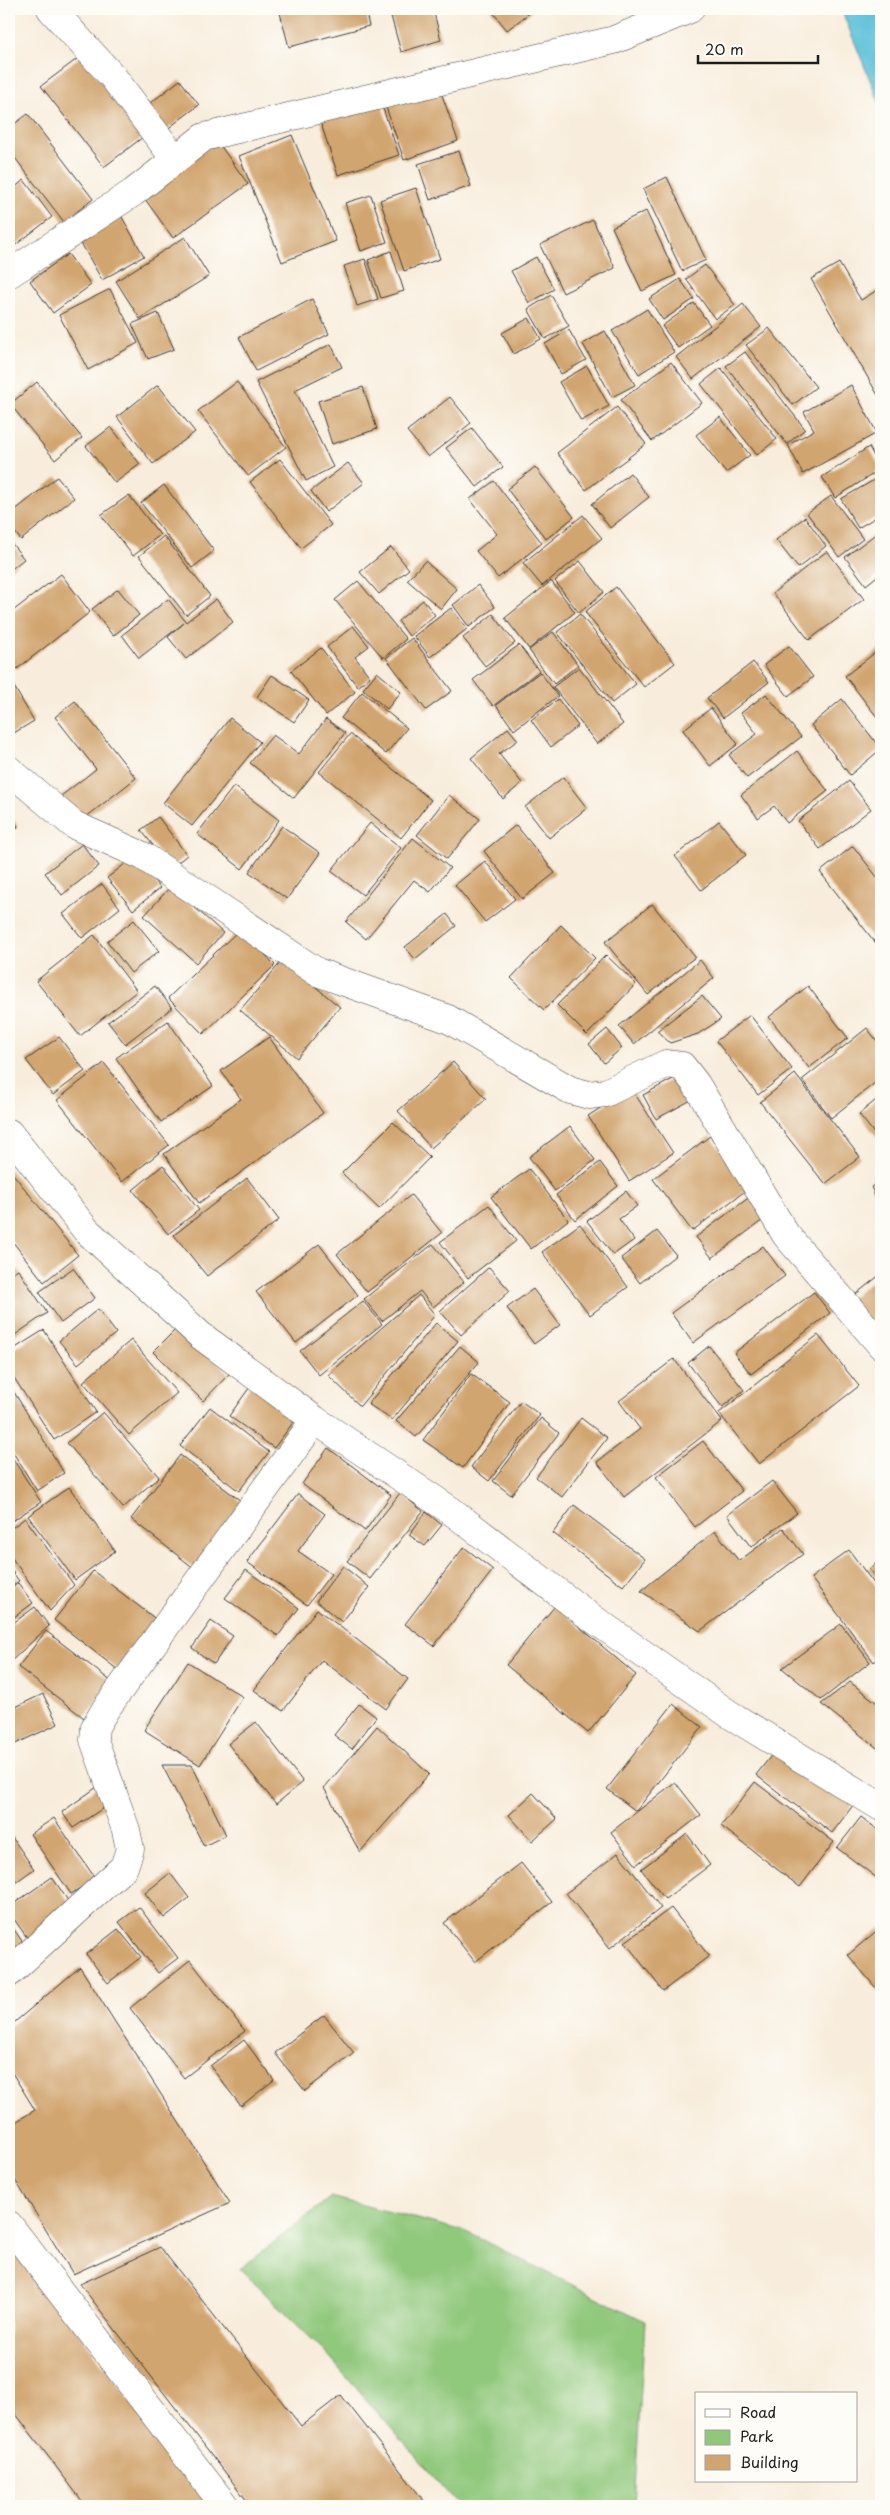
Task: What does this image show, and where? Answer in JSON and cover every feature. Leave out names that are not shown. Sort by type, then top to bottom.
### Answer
[{"type":"street","points":[[50,9],[113,77],[176,160]]},
{"type":"street","points":[[9,274],[134,192],[204,137],[614,40],[690,9]]},
{"type":"street","points":[[9,770],[74,825],[143,856],[317,972],[448,1019],[570,1090],[589,1095],[605,1093],[666,1064],[682,1066],[696,1084],[786,1235],[881,1345]]},
{"type":"street","points":[[9,1133],[86,1230],[200,1335],[315,1420],[450,1510],[585,1613],[729,1714],[881,1807]]},
{"type":"street","points":[[9,1973],[124,1867],[130,1849],[128,1839],[94,1740],[95,1727],[105,1710],[315,1420]]},
{"type":"street","points":[[9,2225],[225,2506]]},
{"type":"green space","points":[[331,2197],[464,2231],[645,2321],[634,2506],[459,2506],[322,2349],[240,2269]]},
{"type":"water","points":[[841,9],[881,9],[881,107]]},
{"type":"building","points":[[279,9],[365,9],[369,26],[289,47]]},
{"type":"building","points":[[389,9],[433,9],[441,40],[401,52]]},
{"type":"building","points":[[490,9],[535,9],[507,30]]},
{"type":"building","points":[[81,56],[143,137],[104,167],[41,86]]},
{"type":"building","points":[[180,80],[199,105],[162,133],[144,108]]},
{"type":"building","points":[[440,89],[458,141],[404,160],[386,107]]},
{"type":"building","points":[[380,100],[399,155],[338,175],[320,121]]},
{"type":"building","points":[[28,114],[93,199],[64,222],[9,150],[9,128]]},
{"type":"building","points":[[292,135],[336,241],[282,262],[239,156]]},
{"type":"building","points":[[217,141],[248,184],[173,238],[142,195]]},
{"type":"building","points":[[459,151],[471,186],[430,200],[418,164]]},
{"type":"building","points":[[667,177],[706,260],[682,271],[643,189]]},
{"type":"building","points":[[24,180],[52,217],[9,250],[9,192]]},
{"type":"building","points":[[416,188],[440,259],[404,271],[380,200]]},
{"type":"building","points":[[371,195],[387,242],[361,251],[345,203]]},
{"type":"building","points":[[646,211],[676,275],[642,291],[612,227]]},
{"type":"building","points":[[119,212],[144,256],[102,280],[77,236]]},
{"type":"building","points":[[593,220],[615,268],[563,293],[540,245]]},
{"type":"building","points":[[185,237],[209,276],[140,319],[116,281]]},
{"type":"building","points":[[391,251],[404,291],[381,298],[368,260]]},
{"type":"building","points":[[68,254],[91,285],[53,313],[30,281]]},
{"type":"building","points":[[536,257],[554,289],[529,303],[511,271]]},
{"type":"building","points":[[365,259],[378,299],[357,306],[344,266]]},
{"type":"building","points":[[839,263],[861,300],[881,288],[881,395],[879,397],[811,279]]},
{"type":"building","points":[[705,265],[735,305],[715,319],[686,279]]},
{"type":"building","points":[[680,279],[694,299],[663,320],[649,299]]},
{"type":"building","points":[[110,289],[138,343],[88,370],[59,315]]},
{"type":"building","points":[[551,295],[569,326],[545,339],[528,309]]},
{"type":"building","points":[[312,299],[329,334],[256,371],[239,337]]},
{"type":"building","points":[[694,303],[710,325],[678,348],[662,326]]},
{"type":"building","points":[[743,304],[761,327],[693,379],[676,357]]},
{"type":"building","points":[[647,309],[674,352],[639,374],[612,331]]},
{"type":"building","points":[[158,313],[174,349],[148,359],[132,324]]},
{"type":"building","points":[[529,318],[541,339],[514,354],[502,333]]},
{"type":"building","points":[[769,328],[816,387],[793,405],[746,345]]},
{"type":"building","points":[[569,330],[586,360],[561,374],[545,344]]},
{"type":"building","points":[[605,331],[635,385],[612,397],[583,344]]},
{"type":"building","points":[[331,344],[342,367],[295,390],[333,467],[306,481],[256,382]]},
{"type":"building","points":[[745,352],[805,429],[787,444],[726,366]]},
{"type":"building","points":[[671,362],[702,403],[652,441],[621,400]]},
{"type":"building","points":[[587,366],[609,406],[581,421],[559,382]]},
{"type":"building","points":[[721,368],[777,439],[757,455],[701,384]]},
{"type":"building","points":[[37,382],[82,438],[55,460],[10,404]]},
{"type":"building","points":[[237,382],[286,447],[248,476],[198,411]]},
{"type":"building","points":[[158,385],[195,432],[153,464],[117,417]]},
{"type":"building","points":[[851,385],[877,433],[803,474],[788,445],[814,430],[804,412]]},
{"type":"building","points":[[363,387],[377,429],[332,444],[318,401]]},
{"type":"building","points":[[450,397],[471,423],[428,457],[407,431]]},
{"type":"building","points":[[617,407],[646,444],[586,490],[557,453]]},
{"type":"building","points":[[720,417],[750,455],[726,473],[696,435]]},
{"type":"building","points":[[111,427],[140,464],[115,483],[86,446]]},
{"type":"building","points":[[472,428],[503,467],[477,487],[446,448]]},
{"type":"building","points":[[869,447],[881,469],[835,498],[822,477]]},
{"type":"building","points":[[280,459],[331,525],[301,548],[250,482]]},
{"type":"building","points":[[348,463],[364,483],[326,512],[311,491]]},
{"type":"building","points":[[535,467],[574,517],[546,539],[507,489]]},
{"type":"building","points":[[630,473],[649,497],[610,528],[592,504]]},
{"type":"building","points":[[881,476],[881,514],[858,528],[841,499]]},
{"type":"building","points":[[57,477],[74,498],[21,540],[9,525],[9,515]]},
{"type":"building","points":[[494,481],[542,543],[498,578],[476,551],[497,534],[470,499]]},
{"type":"building","points":[[164,485],[214,551],[192,568],[141,503]]},
{"type":"building","points":[[129,495],[160,535],[133,556],[101,515]]},
{"type":"building","points":[[831,496],[863,539],[839,557],[807,513]]},
{"type":"building","points":[[583,515],[602,538],[542,586],[523,563]]},
{"type":"building","points":[[805,517],[826,546],[798,568],[776,540]]},
{"type":"building","points":[[881,530],[881,573],[866,585],[845,557]]},
{"type":"building","points":[[164,536],[210,596],[186,615],[139,556]]},
{"type":"building","points":[[9,540],[24,559],[9,571]]},
{"type":"building","points":[[391,547],[409,569],[379,594],[360,572]]},
{"type":"building","points":[[827,551],[864,599],[809,640],[773,593]]},
{"type":"building","points":[[425,561],[457,589],[441,609],[407,580]]},
{"type":"building","points":[[580,561],[604,592],[579,613],[555,581]]},
{"type":"building","points":[[61,574],[90,612],[17,669],[9,658],[9,614]]},
{"type":"building","points":[[358,581],[406,639],[383,658],[335,600]]},
{"type":"building","points":[[551,581],[575,612],[529,649],[505,618]]},
{"type":"building","points":[[478,585],[495,607],[469,627],[453,605]]},
{"type":"building","points":[[616,587],[675,663],[644,687],[585,612]]},
{"type":"building","points":[[118,589],[139,615],[113,636],[92,609]]},
{"type":"building","points":[[168,599],[186,622],[216,599],[233,622],[186,659],[168,637],[184,623],[139,658],[122,635]]},
{"type":"building","points":[[423,600],[435,615],[409,636],[398,621]]},
{"type":"building","points":[[451,608],[467,629],[430,657],[414,636]]},
{"type":"building","points":[[493,614],[515,643],[485,666],[463,638]]},
{"type":"building","points":[[580,614],[636,684],[612,703],[557,632]]},
{"type":"building","points":[[353,626],[369,646],[355,657],[370,677],[358,687],[327,647]]},
{"type":"building","points":[[553,632],[578,665],[554,684],[529,650]]},
{"type":"building","points":[[412,638],[452,691],[426,710],[386,658]]},
{"type":"building","points":[[519,645],[539,671],[493,706],[473,680]]},
{"type":"building","points":[[789,646],[813,677],[788,696],[764,665]]},
{"type":"building","points":[[321,648],[355,692],[326,715],[291,671]]},
{"type":"building","points":[[881,648],[881,722],[845,676]]},
{"type":"building","points":[[753,662],[769,682],[723,718],[707,698]]},
{"type":"building","points":[[579,667],[623,724],[597,744],[553,687]]},
{"type":"building","points":[[377,672],[401,692],[387,709],[363,689]]},
{"type":"building","points":[[540,672],[558,696],[514,730],[496,705]]},
{"type":"building","points":[[272,675],[309,700],[294,722],[257,697]]},
{"type":"building","points":[[9,678],[34,721],[9,736]]},
{"type":"building","points":[[362,692],[407,728],[386,754],[341,718]]},
{"type":"building","points":[[766,694],[801,737],[747,778],[729,755],[757,734],[741,713]]},
{"type":"building","points":[[558,699],[578,726],[551,747],[531,720]]},
{"type":"building","points":[[842,699],[881,749],[850,775],[811,725]]},
{"type":"building","points":[[75,701],[136,778],[81,821],[61,796],[96,769],[55,717]]},
{"type":"building","points":[[711,708],[738,744],[710,766],[683,730]]},
{"type":"building","points":[[230,718],[260,742],[192,826],[163,803]]},
{"type":"building","points":[[326,719],[345,733],[294,798],[250,763],[273,735],[299,754]]},
{"type":"building","points":[[508,728],[518,740],[499,754],[522,783],[503,799],[471,758]]},
{"type":"building","points":[[350,734],[431,800],[401,838],[319,772]]},
{"type":"building","points":[[797,751],[828,791],[787,823],[774,806],[758,818],[741,795]]},
{"type":"building","points":[[563,777],[587,808],[549,838],[525,807]]},
{"type":"building","points":[[849,781],[871,809],[820,849],[798,821]]},
{"type":"building","points":[[234,786],[279,820],[242,869],[197,834]]},
{"type":"building","points":[[449,795],[480,819],[447,859],[417,835]]},
{"type":"building","points":[[9,810],[18,827],[9,832]]},
{"type":"building","points":[[158,817],[187,855],[171,868],[141,830]]},
{"type":"building","points":[[719,821],[746,855],[701,890],[675,856]]},
{"type":"building","points":[[370,823],[401,848],[363,895],[331,871]]},
{"type":"building","points":[[516,825],[555,873],[522,899],[484,851]]},
{"type":"building","points":[[282,826],[320,853],[287,899],[249,872]]},
{"type":"building","points":[[413,838],[450,868],[430,892],[414,880],[366,939],[346,922]]},
{"type":"building","points":[[82,844],[99,866],[62,895],[45,873]]},
{"type":"building","points":[[853,846],[881,882],[881,950],[820,872]]},
{"type":"building","points":[[135,856],[160,888],[133,910],[107,878]]},
{"type":"building","points":[[485,861],[515,899],[485,922],[455,885]]},
{"type":"building","points":[[102,884],[120,908],[82,938],[63,914]]},
{"type":"building","points":[[171,886],[223,933],[196,963],[144,916]]},
{"type":"building","points":[[652,904],[695,957],[648,995],[605,942]]},
{"type":"building","points":[[447,914],[456,926],[415,959],[405,947]]},
{"type":"building","points":[[134,920],[159,951],[131,973],[107,941]]},
{"type":"building","points":[[561,925],[595,958],[544,1010],[511,978]]},
{"type":"building","points":[[240,929],[275,965],[203,1034],[168,998]]},
{"type":"building","points":[[94,935],[137,991],[80,1036],[36,981]]},
{"type":"building","points":[[606,955],[636,984],[587,1035],[557,1005]]},
{"type":"building","points":[[283,960],[340,1007],[297,1058],[240,1010]]},
{"type":"building","points":[[700,960],[714,978],[634,1044],[619,1026]]},
{"type":"building","points":[[155,986],[172,1008],[125,1044],[108,1022]]},
{"type":"building","points":[[808,986],[848,1038],[809,1068],[769,1017]]},
{"type":"building","points":[[702,996],[721,1019],[698,1034],[670,1043],[657,1031]]},
{"type":"building","points":[[750,1015],[792,1069],[758,1095],[716,1041]]},
{"type":"building","points":[[168,1021],[213,1086],[161,1122],[116,1058]]},
{"type":"building","points":[[867,1028],[881,1046],[881,1078],[831,1118],[802,1080]]},
{"type":"building","points":[[607,1029],[622,1048],[604,1063],[589,1044]]},
{"type":"building","points":[[59,1037],[85,1071],[53,1095],[26,1060]]},
{"type":"building","points":[[269,1037],[323,1113],[199,1203],[164,1154],[241,1099],[221,1071]]},
{"type":"building","points":[[453,1062],[486,1099],[431,1148],[398,1111]]},
{"type":"building","points":[[104,1063],[169,1145],[122,1182],[57,1100]]},
{"type":"building","points":[[684,1073],[697,1097],[656,1119],[643,1095]]},
{"type":"building","points":[[795,1074],[860,1157],[825,1184],[760,1102]]},
{"type":"building","points":[[631,1088],[673,1153],[629,1181],[588,1116]]},
{"type":"building","points":[[881,1096],[881,1132],[876,1136],[859,1114]]},
{"type":"building","points":[[393,1122],[430,1157],[379,1209],[342,1173]]},
{"type":"building","points":[[570,1126],[595,1160],[555,1191],[529,1157]]},
{"type":"building","points":[[710,1136],[749,1188],[692,1231],[653,1179]]},
{"type":"building","points":[[600,1162],[618,1186],[575,1220],[556,1195]]},
{"type":"building","points":[[163,1165],[199,1210],[168,1234],[133,1190]]},
{"type":"building","points":[[9,1169],[78,1255],[44,1282],[9,1237]]},
{"type":"building","points":[[529,1169],[568,1220],[531,1249],[491,1197]]},
{"type":"building","points":[[247,1178],[279,1220],[207,1276],[174,1235]]},
{"type":"building","points":[[881,1181],[881,1208],[871,1187]]},
{"type":"building","points":[[626,1191],[637,1206],[619,1219],[634,1240],[613,1255],[587,1221]]},
{"type":"building","points":[[411,1195],[442,1233],[367,1292],[337,1254]]},
{"type":"building","points":[[751,1196],[767,1217],[712,1258],[696,1237]]},
{"type":"building","points":[[489,1205],[516,1241],[468,1278],[440,1242]]},
{"type":"building","points":[[580,1224],[628,1287],[590,1315],[542,1252]]},
{"type":"building","points":[[657,1231],[676,1255],[640,1283],[621,1258]]},
{"type":"building","points":[[319,1244],[358,1295],[296,1343],[256,1292]]},
{"type":"building","points":[[433,1244],[464,1282],[433,1307],[420,1291],[382,1321],[364,1299]]},
{"type":"building","points":[[763,1246],[785,1276],[693,1343],[671,1313]]},
{"type":"building","points":[[489,1267],[510,1291],[461,1335],[440,1311]]},
{"type":"building","points":[[73,1268],[95,1298],[61,1323],[39,1292]]},
{"type":"building","points":[[18,1269],[47,1313],[9,1339],[9,1275]]},
{"type":"building","points":[[881,1274],[881,1338],[851,1298]]},
{"type":"building","points":[[533,1289],[560,1325],[534,1344],[507,1308]]},
{"type":"building","points":[[814,1292],[830,1313],[751,1374],[734,1353]]},
{"type":"building","points":[[419,1295],[435,1315],[360,1406],[328,1375]]},
{"type":"building","points":[[363,1301],[382,1324],[319,1375],[300,1351]]},
{"type":"building","points":[[98,1309],[116,1333],[78,1364],[59,1341]]},
{"type":"building","points":[[436,1323],[458,1341],[392,1420],[368,1404]]},
{"type":"building","points":[[180,1325],[229,1374],[203,1401],[153,1352]]},
{"type":"building","points":[[44,1330],[96,1412],[54,1440],[9,1370],[9,1352]]},
{"type":"building","points":[[818,1335],[859,1386],[759,1464],[719,1413]]},
{"type":"building","points":[[131,1340],[177,1393],[129,1435],[83,1382]]},
{"type":"building","points":[[460,1346],[479,1362],[416,1437],[396,1421]]},
{"type":"building","points":[[709,1346],[744,1390],[722,1407],[688,1363]]},
{"type":"building","points":[[674,1359],[722,1421],[624,1497],[597,1462],[640,1429],[619,1401]]},
{"type":"building","points":[[471,1374],[510,1402],[463,1468],[423,1440]]},
{"type":"building","points":[[9,1384],[64,1473],[37,1491],[9,1446]]},
{"type":"building","points":[[252,1384],[298,1416],[274,1448],[229,1416]]},
{"type":"building","points":[[521,1401],[540,1415],[489,1481],[471,1467]]},
{"type":"building","points":[[210,1407],[269,1452],[239,1491],[180,1446]]},
{"type":"building","points":[[103,1412],[159,1477],[123,1508],[67,1443]]},
{"type":"building","points":[[541,1418],[559,1433],[511,1495],[493,1481]]},
{"type":"building","points":[[581,1418],[607,1438],[562,1497],[536,1477]]},
{"type":"building","points":[[703,1441],[742,1491],[695,1527],[656,1477]]},
{"type":"building","points":[[328,1448],[391,1495],[365,1531],[302,1484]]},
{"type":"building","points":[[9,1453],[41,1502],[9,1523]]},
{"type":"building","points":[[180,1455],[245,1504],[195,1569],[131,1519]]},
{"type":"building","points":[[772,1481],[797,1513],[751,1547],[727,1515]]},
{"type":"building","points":[[69,1487],[115,1551],[75,1580],[28,1516]]},
{"type":"building","points":[[400,1493],[423,1511],[370,1579],[347,1561]]},
{"type":"building","points":[[298,1494],[325,1514],[298,1551],[331,1574],[307,1605],[247,1562]]},
{"type":"building","points":[[574,1505],[645,1559],[623,1586],[553,1533]]},
{"type":"building","points":[[426,1512],[442,1525],[425,1546],[409,1535]]},
{"type":"building","points":[[25,1518],[74,1585],[50,1611],[9,1554],[9,1530]]},
{"type":"building","points":[[783,1528],[803,1554],[700,1631],[641,1591],[715,1531],[739,1561]]},
{"type":"building","points":[[464,1547],[493,1570],[434,1646],[405,1624]]},
{"type":"building","points":[[849,1550],[881,1593],[881,1656],[874,1662],[811,1578]]},
{"type":"building","points":[[881,1560],[881,1586],[869,1569]]},
{"type":"building","points":[[343,1566],[369,1587],[342,1622],[316,1601]]},
{"type":"building","points":[[9,1567],[19,1581],[9,1588]]},
{"type":"building","points":[[246,1570],[299,1608],[278,1636],[225,1598]]},
{"type":"building","points":[[93,1571],[157,1620],[118,1670],[54,1620]]},
{"type":"building","points":[[18,1583],[33,1603],[9,1621],[9,1590]]},
{"type":"building","points":[[555,1606],[636,1675],[588,1733],[506,1665]]},
{"type":"building","points":[[35,1607],[49,1626],[9,1663],[9,1626]]},
{"type":"building","points":[[317,1609],[408,1679],[386,1709],[322,1660],[283,1711],[254,1690]]},
{"type":"building","points":[[211,1621],[233,1636],[214,1664],[192,1648]]},
{"type":"building","points":[[841,1624],[870,1662],[821,1700],[782,1668]]},
{"type":"building","points":[[46,1631],[112,1682],[84,1718],[18,1667]]},
{"type":"building","points":[[188,1662],[243,1697],[200,1765],[144,1730]]},
{"type":"building","points":[[850,1682],[881,1706],[881,1751],[821,1704]]},
{"type":"building","points":[[43,1694],[58,1724],[9,1747],[9,1710]]},
{"type":"building","points":[[359,1704],[376,1717],[352,1749],[334,1735]]},
{"type":"building","points":[[673,1704],[702,1727],[636,1811],[607,1789]]},
{"type":"building","points":[[256,1722],[303,1782],[276,1804],[228,1744]]},
{"type":"building","points":[[377,1726],[429,1774],[360,1852],[324,1788]]},
{"type":"building","points":[[778,1747],[854,1804],[832,1833],[756,1775]]},
{"type":"building","points":[[162,1765],[192,1765],[226,1835],[204,1846]]},
{"type":"building","points":[[675,1782],[701,1815],[636,1865],[611,1832]]},
{"type":"building","points":[[755,1782],[834,1842],[800,1887],[721,1826]]},
{"type":"building","points":[[97,1787],[108,1805],[73,1828],[62,1812]]},
{"type":"building","points":[[533,1793],[557,1819],[532,1841],[509,1815]]},
{"type":"building","points":[[861,1817],[881,1832],[881,1881],[837,1848]]},
{"type":"building","points":[[54,1818],[95,1878],[71,1894],[30,1834]]},
{"type":"building","points":[[9,1833],[34,1869],[9,1887]]},
{"type":"building","points":[[687,1834],[710,1865],[665,1899],[641,1869]]},
{"type":"building","points":[[618,1853],[661,1908],[610,1948],[566,1893]]},
{"type":"building","points":[[521,1863],[552,1902],[475,1962],[444,1923]]},
{"type":"building","points":[[170,1873],[189,1898],[164,1918],[145,1893]]},
{"type":"building","points":[[52,1877],[73,1908],[28,1939],[9,1912],[9,1907]]},
{"type":"building","points":[[139,1907],[178,1958],[158,1973],[119,1922]]},
{"type":"building","points":[[671,1908],[709,1956],[663,1991],[625,1942]]},
{"type":"building","points":[[9,1922],[26,1947],[9,1959]]},
{"type":"building","points":[[881,1927],[881,1994],[848,1955]]},
{"type":"building","points":[[118,1929],[141,1957],[108,1983],[86,1954]]},
{"type":"building","points":[[190,1960],[245,2031],[184,2078],[130,2008]]},
{"type":"building","points":[[80,1967],[230,2203],[73,2274],[9,2170],[9,2126],[35,2110],[9,2068],[9,2027]]},
{"type":"building","points":[[324,2015],[354,2053],[305,2091],[275,2053]]},
{"type":"building","points":[[244,2040],[274,2080],[241,2106],[210,2066]]},
{"type":"building","points":[[9,2241],[211,2506],[86,2506],[9,2405]]},
{"type":"building","points":[[160,2247],[301,2426],[341,2395],[428,2506],[251,2506],[80,2284]]}]
